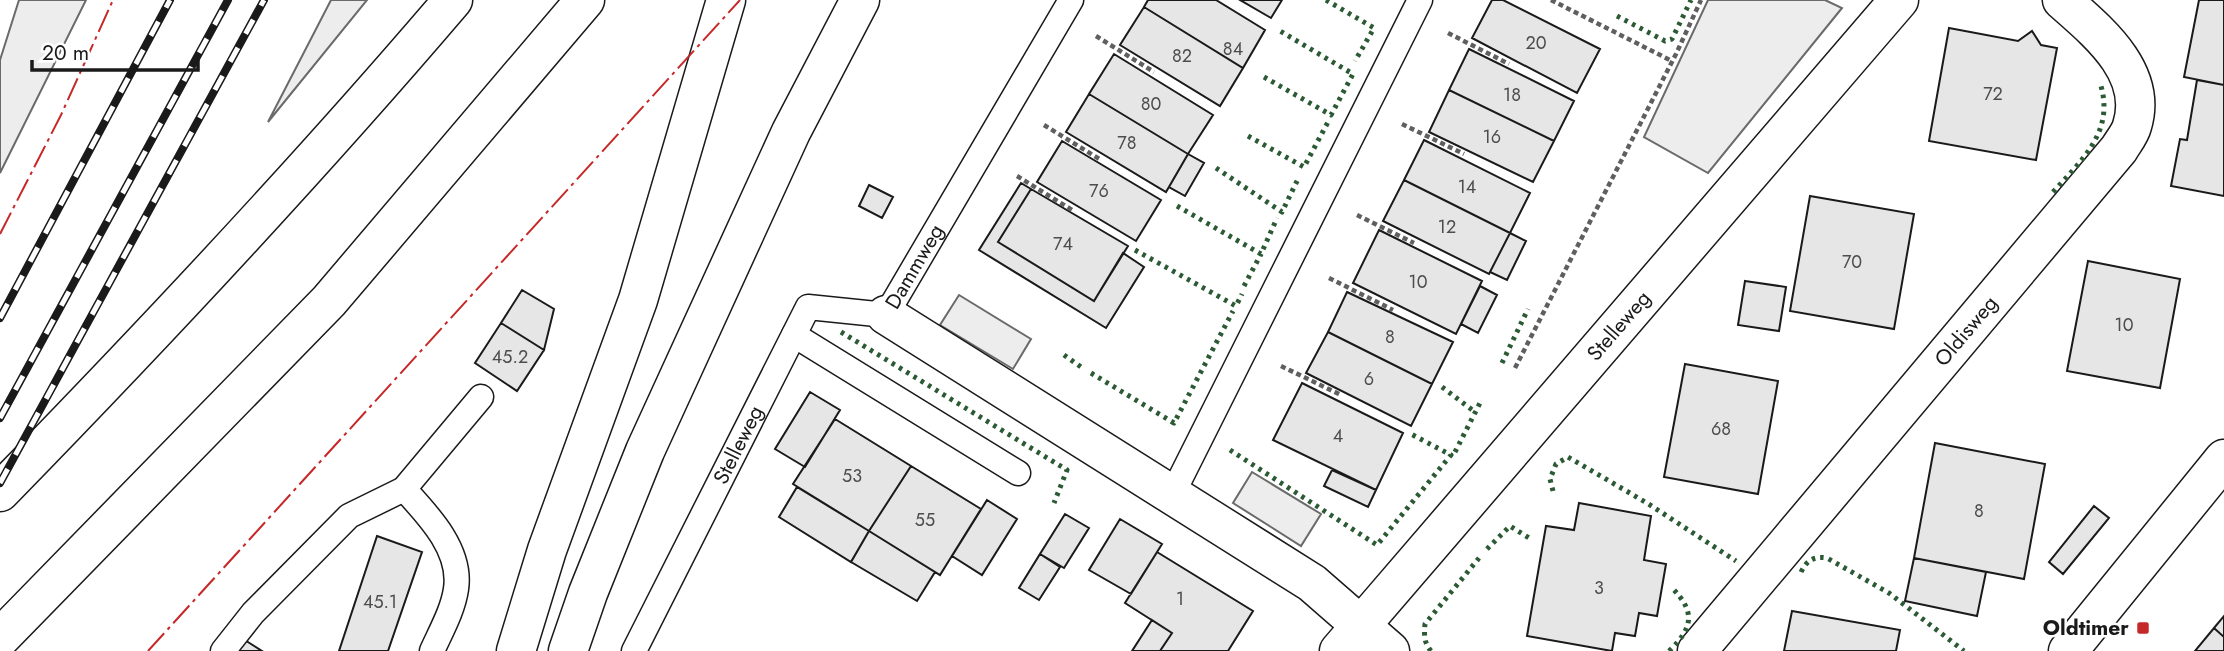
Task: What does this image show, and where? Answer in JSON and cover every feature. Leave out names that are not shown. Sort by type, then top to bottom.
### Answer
[{"type":"main road","points":[[0,492],[210,273],[346,125],[453,0]]},
{"type":"main road","points":[[0,638],[329,301],[586,0]]},
{"type":"main road","points":[[516,651],[547,550],[638,300],[726,0]]},
{"type":"main road","points":[[568,651],[587,593],[645,451],[791,132],[860,0]]},
{"type":"main road","name":"Stelleweg","points":[[1350,639],[1899,0]]},
{"type":"main road","name":"Oldisweg","points":[[1697,651],[2119,149],[2132,126],[2136,97],[2127,72],[2113,49],[2062,0]]},
{"type":"main road","name":"Dammweg","points":[[886,315],[1312,583],[1350,639]]},
{"type":"main road","points":[[2068,651],[2224,459]]},
{"type":"main road","points":[[1350,639],[1390,651]]},
{"type":"lane","points":[[1172,495],[1416,7]]},
{"type":"lane","name":"Dammweg","points":[[886,315],[1067,8]]},
{"type":"lane","name":"Stelleweg","points":[[634,651],[808,307],[886,315]]},
{"type":"lane","points":[[794,335],[1018,473]]},
{"type":"lane","points":[[223,651],[253,613],[349,516],[404,489],[481,397]]},
{"type":"lane","points":[[404,489],[435,523],[455,563],[456,587],[452,606],[432,651]]},
{"type":"path","points":[[1550,0],[1672,61]]},
{"type":"path","points":[[1510,378],[1701,0]]},
{"type":"path","points":[[1416,7],[1509,64]]},
{"type":"path","points":[[1067,8],[1154,72]]},
{"type":"path","points":[[1010,104],[1101,160]]},
{"type":"path","points":[[1367,107],[1464,154]]},
{"type":"path","points":[[980,154],[1072,209]]},
{"type":"path","points":[[1321,197],[1415,243]]},
{"type":"path","points":[[1290,258],[1393,310]]},
{"type":"path","points":[[1245,348],[1341,395]]},
{"type":"shaded area","points":[[19,0],[86,0],[0,173],[0,60]]},
{"type":"shaded area","points":[[331,0],[367,0],[268,122]]},
{"type":"shaded area","points":[[1708,0],[1825,0],[1842,8],[1708,173],[1644,137]]},
{"type":"shaded area","points":[[959,295],[1031,339],[1013,369],[940,325]]},
{"type":"shaded area","points":[[1252,472],[1321,514],[1301,546],[1233,503]]},
{"type":"building","points":[[1148,0],[1216,0],[1265,30],[1243,68],[1144,7]]},
{"type":"building","points":[[1240,0],[1282,0],[1271,18]]},
{"type":"building","points":[[1492,0],[1503,0],[1600,49],[1577,93],[1472,38]]},
{"type":"building","points":[[2199,0],[2224,0],[2224,85],[2184,77]]},
{"type":"building","points":[[1144,7],[1243,68],[1220,106],[1120,45]]},
{"type":"building","points":[[1949,28],[2018,41],[2032,31],[2041,45],[2057,48],[2036,160],[1929,141]]},
{"type":"building","points":[[1469,49],[1574,101],[1554,141],[1449,90]]},
{"type":"building","points":[[1114,54],[1213,115],[1188,154],[1089,94]]},
{"type":"building","points":[[2197,80],[2224,85],[2224,196],[2171,186],[2180,139],[2187,140]]},
{"type":"building","points":[[1449,90],[1554,141],[1533,182],[1429,132]]},
{"type":"building","points":[[1089,94],[1188,154],[1166,192],[1066,132]]},
{"type":"building","points":[[1424,140],[1530,193],[1510,233],[1404,180]]},
{"type":"building","points":[[1062,141],[1161,200],[1136,241],[1037,182]]},
{"type":"building","points":[[1188,154],[1204,163],[1185,196],[1169,187]]},
{"type":"building","points":[[1404,180],[1510,233],[1489,274],[1383,221]]},
{"type":"building","points":[[1021,183],[1031,189],[998,242],[1094,301],[1123,253],[1144,267],[1106,328],[979,250]]},
{"type":"building","points":[[869,185],[893,197],[882,218],[859,206]]},
{"type":"building","points":[[1031,189],[1128,246],[1094,301],[998,242]]},
{"type":"building","points":[[1810,196],[1914,214],[1894,329],[1790,311]]},
{"type":"building","points":[[1379,230],[1482,281],[1456,334],[1353,283]]},
{"type":"building","points":[[1510,233],[1526,241],[1507,280],[1490,272]]},
{"type":"building","points":[[2088,261],[2180,279],[2160,388],[2067,371]]},
{"type":"building","points":[[1745,281],[1786,287],[1779,331],[1738,325]]},
{"type":"building","points":[[1480,286],[1497,295],[1478,333],[1461,324]]},
{"type":"building","points":[[522,290],[554,309],[544,350],[501,323]]},
{"type":"building","points":[[1347,292],[1453,342],[1432,384],[1328,332]]},
{"type":"building","points":[[501,323],[544,350],[517,391],[475,363]]},
{"type":"building","points":[[1328,332],[1432,384],[1411,426],[1306,373]]},
{"type":"building","points":[[1685,364],[1778,381],[1758,494],[1664,477]]},
{"type":"building","points":[[1302,383],[1403,433],[1376,490],[1273,440]]},
{"type":"building","points":[[810,392],[840,410],[805,467],[775,449]]},
{"type":"building","points":[[835,419],[911,466],[869,531],[793,484]]},
{"type":"building","points":[[1935,443],[2045,464],[2024,579],[1914,558]]},
{"type":"building","points":[[911,466],[981,509],[940,575],[869,531]]},
{"type":"building","points":[[1332,470],[1376,490],[1368,507],[1324,486]]},
{"type":"building","points":[[797,487],[869,531],[851,562],[779,517]]},
{"type":"building","points":[[987,500],[1017,519],[982,575],[952,556]]},
{"type":"building","points":[[1579,503],[1651,516],[1644,560],[1666,564],[1657,616],[1639,613],[1635,636],[1615,633],[1612,651],[1527,636],[1546,526],[1574,530]]},
{"type":"building","points":[[2094,506],[2109,518],[2063,574],[2049,562]]},
{"type":"building","points":[[1065,514],[1089,528],[1064,568],[1040,554]]},
{"type":"building","points":[[1120,519],[1162,544],[1131,594],[1089,570]]},
{"type":"building","points":[[869,531],[935,572],[917,601],[851,562]]},
{"type":"building","points":[[377,536],[422,552],[388,651],[339,651]]},
{"type":"building","points":[[1157,552],[1253,611],[1228,651],[1160,651],[1172,633],[1125,603]]},
{"type":"building","points":[[1040,554],[1060,567],[1039,600],[1019,588]]},
{"type":"building","points":[[1914,558],[1986,572],[1977,616],[1905,601]]},
{"type":"building","points":[[1792,611],[1900,630],[1896,651],[1784,651]]},
{"type":"building","points":[[2224,616],[2224,637],[2214,628]]},
{"type":"building","points":[[1152,620],[1172,633],[1160,651],[1132,651]]},
{"type":"building","points":[[2214,628],[2224,637],[2224,651],[2195,651]]},
{"type":"building","points":[[240,637],[262,651],[231,651]]},
{"type":"railway","points":[[0,318],[170,0]]},
{"type":"railway","points":[[0,418],[228,0]]},
{"type":"railway","points":[[0,483],[264,0]]},
{"type":"hedge","points":[[1326,0],[1374,28],[1355,61]]},
{"type":"hedge","points":[[1617,16],[1665,41],[1672,39],[1691,0]]},
{"type":"hedge","points":[[1264,77],[1331,115],[1353,74],[1280,31]]},
{"type":"hedge","points":[[2053,192],[2084,157],[2099,131],[2104,102],[2101,86]]},
{"type":"hedge","points":[[1248,136],[1304,167],[1328,122]]},
{"type":"hedge","points":[[1216,168],[1282,212],[1298,179]]},
{"type":"hedge","points":[[1177,206],[1261,254],[1277,218]]},
{"type":"hedge","points":[[1135,250],[1236,306],[1242,294]]},
{"type":"hedge","points":[[1244,286],[1261,254]]},
{"type":"hedge","points":[[1502,363],[1528,309]]},
{"type":"hedge","points":[[1091,373],[1174,423],[1233,311]]},
{"type":"hedge","points":[[841,332],[1067,470],[1054,503]]},
{"type":"hedge","points":[[1064,355],[1081,367]]},
{"type":"hedge","points":[[1442,387],[1475,412]]},
{"type":"hedge","points":[[1455,452],[1481,401]]},
{"type":"hedge","points":[[1230,450],[1377,545],[1451,455],[1409,433]]},
{"type":"hedge","points":[[1553,491],[1550,479],[1556,464],[1568,457],[1647,503],[1736,561]]},
{"type":"hedge","points":[[1487,549],[1510,526],[1529,538]]},
{"type":"hedge","points":[[1431,651],[1425,639],[1425,624],[1479,558]]},
{"type":"hedge","points":[[1801,572],[1811,560],[1827,558],[1889,593],[1964,651]]},
{"type":"hedge","points":[[1669,651],[1683,635],[1688,620],[1685,605],[1672,588]]},
{"type":"power","points":[[0,234],[61,115],[113,0]]},
{"type":"power","points":[[148,651],[740,0]]},
{"type":"place","name":"Oldtimer","points":[[2143,628]]}]
